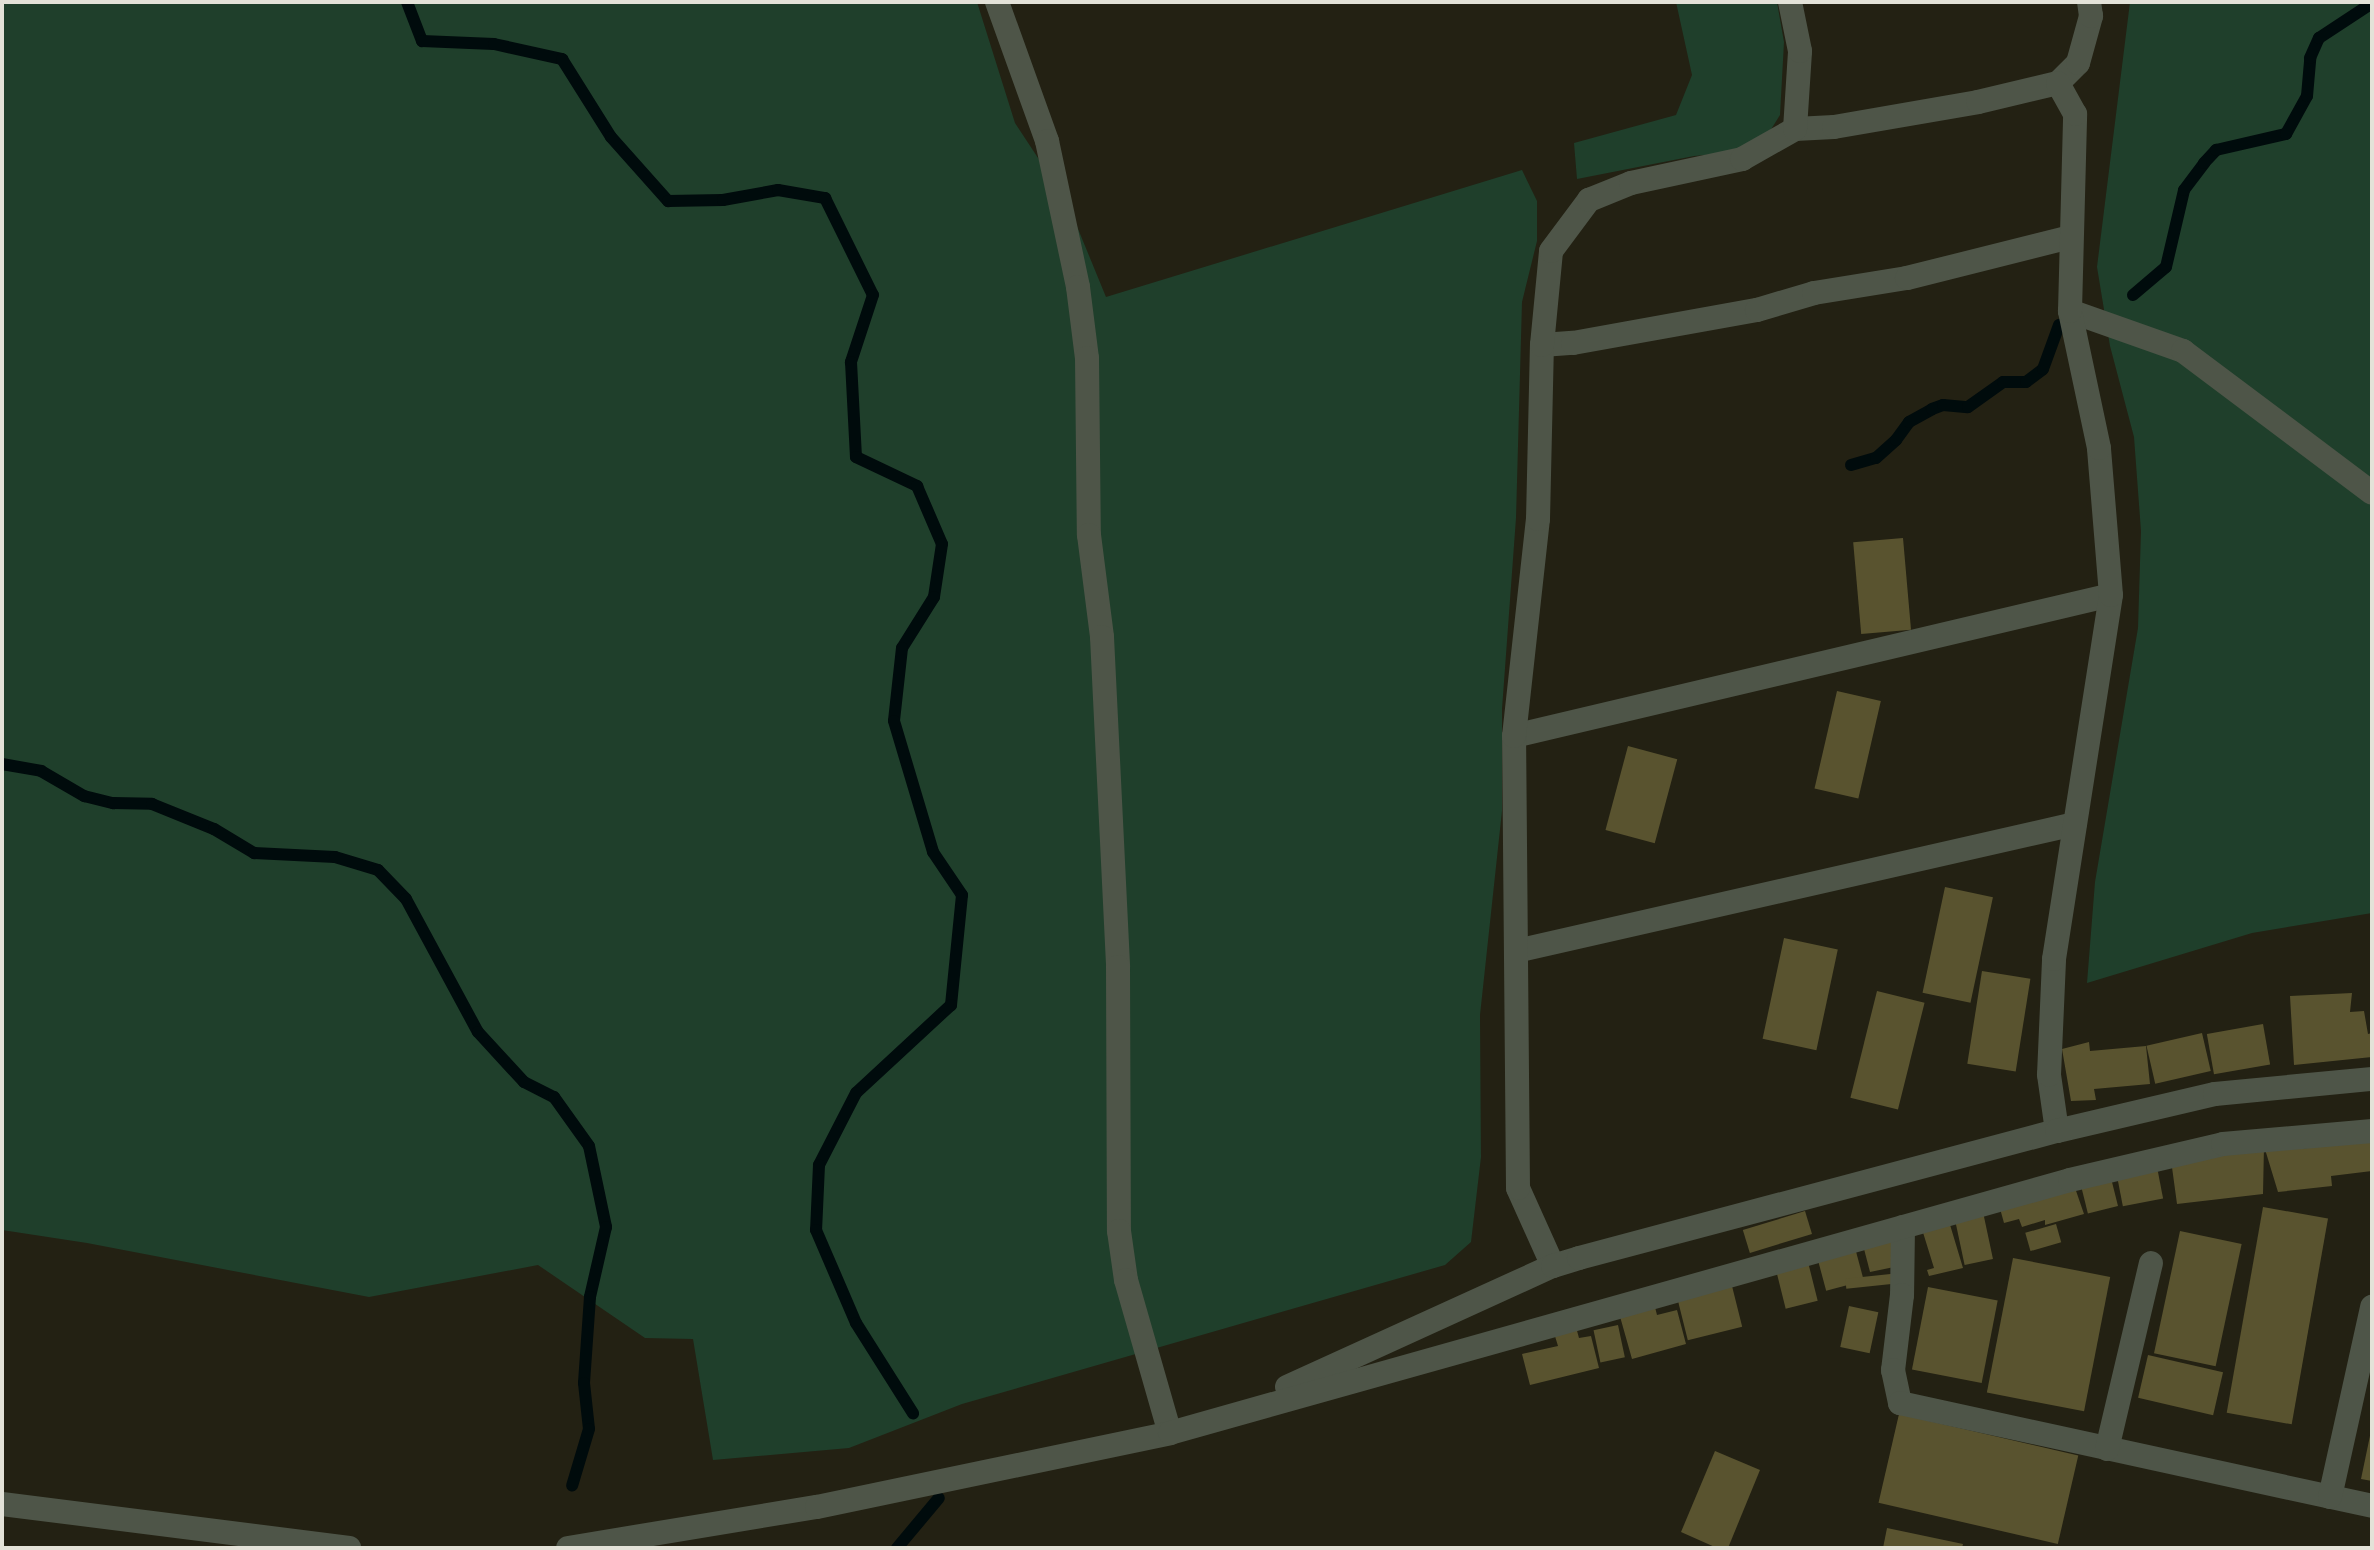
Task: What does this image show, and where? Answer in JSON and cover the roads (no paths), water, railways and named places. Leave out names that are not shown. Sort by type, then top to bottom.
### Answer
[{"type":"street","points":[[997,2],[1047,141],[1078,287],[1087,358],[1089,535],[1102,637],[1117,937],[1119,1231],[1126,1280],[1170,1433]]},
{"type":"street","points":[[1790,2],[1800,51],[1795,129]]},
{"type":"street","points":[[1553,1266],[1518,1188],[1514,736],[1538,519],[1542,345],[1551,251],[1589,200],[1631,183],[1742,159],[1795,129],[1834,127],[1978,102],[2058,83],[2078,63],[2091,16],[2089,2]]},
{"type":"street","points":[[2057,1131],[2049,1075],[2054,959],[2111,595],[2099,448],[2070,311],[2075,114],[2058,83]]},
{"type":"street","points":[[1542,345],[1573,343],[1757,310],[1814,293],[1907,278],[2070,237]]},
{"type":"street","points":[[2070,311],[2183,351],[2372,493]]},
{"type":"street","points":[[1514,736],[2111,595]]},
{"type":"street","points":[[1516,951],[2075,824]]},
{"type":"street","points":[[1221,1417],[1553,1266],[2057,1131],[2215,1094],[2372,1079]]},
{"type":"street","points":[[568,1548],[817,1507],[1170,1433],[2070,1180],[2223,1144],[2372,1131]]},
{"type":"street","points":[[1903,1227],[1902,1295],[1893,1370],[1900,1403],[2372,1506]]},
{"type":"street","points":[[2107,1449],[2151,1263]]},
{"type":"street","points":[[2330,1497],[2372,1307]]},
{"type":"street","points":[[2,1504],[349,1548]]},
{"type":"waterway","points":[[407,2],[422,41],[494,44],[562,59],[611,137],[668,201],[723,200],[778,190],[825,198],[873,295],[851,362],[856,457],[917,486],[942,544],[934,597],[902,648],[894,721],[933,852],[962,895],[951,1005],[856,1093],[819,1165],[816,1230],[856,1323],[913,1413]]},
{"type":"waterway","points":[[2133,295],[2166,267],[2184,190],[2204,163],[2216,150],[2286,134],[2307,96],[2310,58],[2319,38],[2372,3]]},
{"type":"waterway","points":[[1851,465],[1876,458],[1896,440],[1909,422],[1932,409],[1943,405],[1968,407],[2003,382],[2026,382],[2043,369],[2059,325]]},
{"type":"waterway","points":[[2,764],[41,771],[84,796],[113,803],[152,804],[214,829],[254,853],[335,857],[378,870],[406,899],[478,1032],[524,1082],[554,1097],[589,1146],[606,1227],[590,1297],[584,1383],[589,1429],[572,1486]]},
{"type":"waterway","points":[[897,1548],[939,1498]]}]
